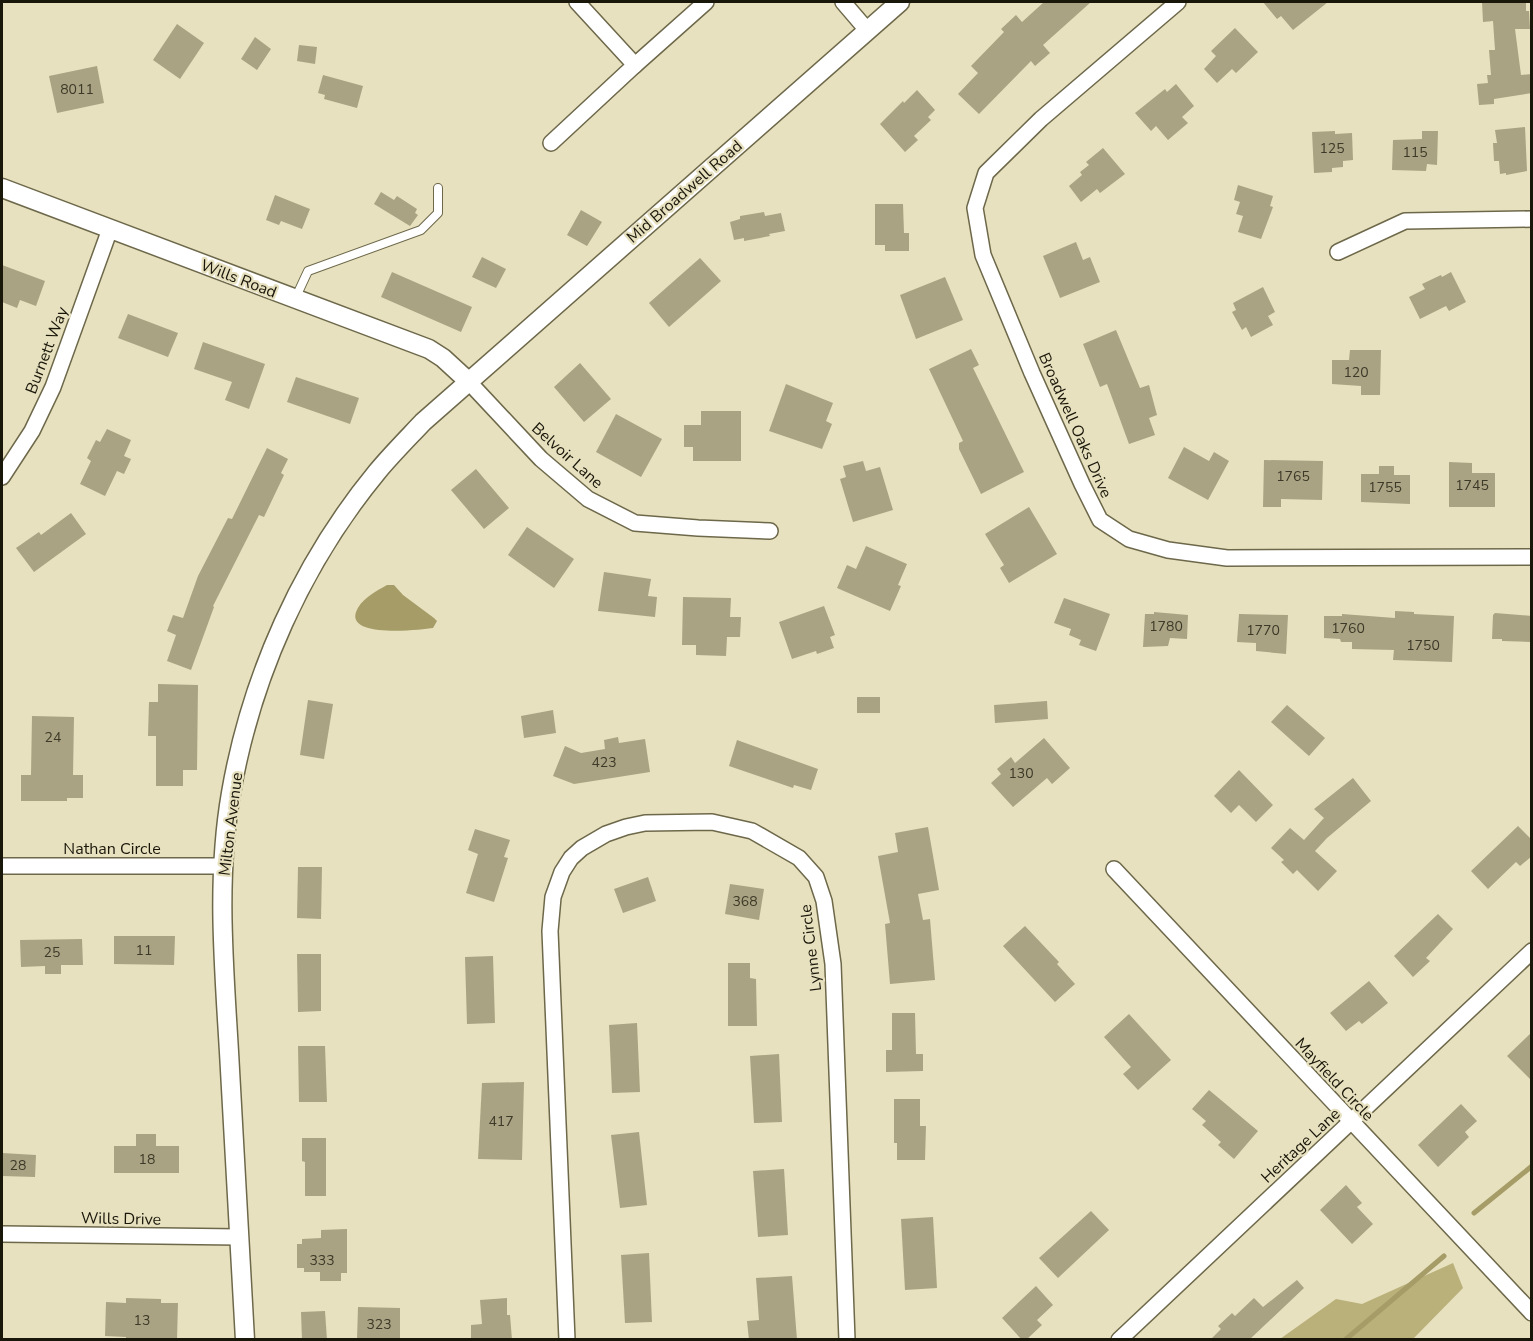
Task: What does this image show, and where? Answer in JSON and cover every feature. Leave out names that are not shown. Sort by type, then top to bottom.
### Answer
[{"type":"street","points":[[578,2],[634,66]]},
{"type":"street","points":[[551,143],[706,2]]},
{"type":"street","points":[[843,2],[867,30]]},
{"type":"street","name":"Broadwell Oaks Drive","points":[[1178,2],[1041,119],[986,173],[975,208],[983,255],[1032,374],[1100,520],[1139,542],[1168,550],[1227,558],[1532,557]]},
{"type":"street","name":"Mid Broadwell Road","points":[[468,381],[867,30],[891,4]]},
{"type":"street","name":"Wills Road","points":[[2,188],[429,350],[443,358],[468,381]]},
{"type":"street","points":[[1338,252],[1405,221],[1532,219]]},
{"type":"street","name":"Burnett Way","points":[[2,477],[32,431],[53,387],[110,229]]},
{"type":"street","name":"Belvoir Lane","points":[[468,381],[541,459],[588,499],[635,523],[770,531]]},
{"type":"street","name":"Milton Avenue","points":[[245,1340],[222,936],[223,866],[231,794],[246,724],[269,656],[299,591],[335,530],[376,473],[423,422],[468,381]]},
{"type":"street","name":"Lynne Circle","points":[[567,1340],[550,931],[553,897],[562,872],[571,858],[582,848],[606,834],[645,823],[712,822],[752,831],[799,858],[816,877],[824,901],[833,964],[847,1340]]},
{"type":"street","name":"Nathan Circle","points":[[2,866],[223,866]]},
{"type":"street","name":"Mayfield Circle","points":[[1114,869],[1532,1313]]},
{"type":"street","name":"Heritage Lane","points":[[1119,1340],[1532,951]]},
{"type":"street","name":"Wills Drive","points":[[2,1234],[239,1237]]},
{"type":"lane","points":[[295,299],[308,271],[421,230],[438,213],[438,188]]},
{"type":"shaded area","points":[[387,585],[394,585],[403,595],[434,618],[437,621],[433,628],[386,630],[362,626],[356,620],[358,608],[369,596]]},
{"type":"shaded area","points":[[1453,1263],[1463,1288],[1413,1339],[1280,1339],[1336,1299],[1362,1304]]},
{"type":"building","points":[[1044,2],[1091,2],[1043,45],[1050,53],[1035,66],[1031,61],[979,114],[958,94],[978,73],[971,66],[1004,32],[1001,29],[1016,15],[1022,22]]},
{"type":"building","points":[[1263,2],[1328,2],[1293,30],[1281,16],[1277,19]]},
{"type":"building","points":[[1482,2],[1526,2],[1530,29],[1515,29],[1521,75],[1532,74],[1532,93],[1494,99],[1494,104],[1479,105],[1477,84],[1488,83],[1487,75],[1491,75],[1489,50],[1495,50],[1493,21],[1483,22]]},
{"type":"building","points":[[177,24],[204,43],[180,79],[153,60]]},
{"type":"building","points":[[1235,28],[1258,52],[1236,73],[1232,69],[1217,83],[1204,69],[1216,56],[1211,51]]},
{"type":"building","points":[[255,37],[271,49],[257,70],[241,59]]},
{"type":"building","points":[[299,45],[317,47],[315,64],[297,61]]},
{"type":"building","points":[[97,66],[104,103],[57,113],[49,76]]},
{"type":"building","points":[[323,75],[363,86],[357,108],[324,99],[325,95],[318,93]]},
{"type":"building","points":[[1176,84],[1194,106],[1182,117],[1188,123],[1168,140],[1156,126],[1151,131],[1135,113],[1165,89],[1167,92]]},
{"type":"building","points":[[917,90],[935,110],[928,117],[931,120],[914,136],[918,140],[905,152],[880,124]]},
{"type":"building","points":[[1525,127],[1527,171],[1500,174],[1499,161],[1494,161],[1493,143],[1497,143],[1495,130]]},
{"type":"building","points":[[1335,131],[1335,134],[1352,133],[1353,160],[1343,161],[1343,167],[1332,168],[1332,172],[1314,173],[1312,132]]},
{"type":"building","points":[[1422,131],[1438,131],[1437,165],[1427,164],[1426,171],[1392,170],[1393,140],[1422,139]]},
{"type":"building","points":[[1103,148],[1125,174],[1100,193],[1097,189],[1081,202],[1069,186],[1082,175],[1080,172],[1089,165],[1086,162]]},
{"type":"building","points":[[1238,185],[1273,196],[1270,206],[1273,207],[1261,239],[1238,232],[1243,216],[1236,214],[1240,202],[1234,200]]},
{"type":"building","points":[[381,192],[394,200],[397,196],[417,209],[415,213],[418,215],[410,226],[374,204]]},
{"type":"building","points":[[275,195],[310,209],[302,229],[281,221],[279,225],[266,220]]},
{"type":"building","points":[[875,204],[903,204],[904,233],[909,233],[909,251],[885,251],[885,245],[875,245]]},
{"type":"building","points":[[581,210],[602,222],[587,246],[567,235]]},
{"type":"building","points":[[764,212],[765,216],[781,213],[785,231],[744,241],[744,238],[734,240],[730,222],[740,219],[740,216]]},
{"type":"building","points":[[1076,242],[1083,260],[1090,257],[1100,282],[1060,298],[1043,256]]},
{"type":"building","points":[[482,257],[506,269],[496,288],[472,277]]},
{"type":"building","points":[[700,258],[721,281],[669,327],[649,303]]},
{"type":"building","points":[[2,265],[45,281],[36,306],[20,300],[17,308],[2,302]]},
{"type":"building","points":[[392,272],[472,307],[461,332],[381,297]]},
{"type":"building","points":[[1451,272],[1466,302],[1449,311],[1446,306],[1420,319],[1409,297],[1425,289],[1422,284]]},
{"type":"building","points":[[945,277],[963,320],[916,339],[900,295]]},
{"type":"building","points":[[1263,287],[1275,312],[1268,316],[1273,325],[1251,337],[1246,327],[1242,330],[1232,312],[1236,310],[1233,303]]},
{"type":"building","points":[[128,314],[178,333],[168,357],[118,338]]},
{"type":"building","points":[[1116,330],[1140,388],[1149,385],[1157,415],[1149,418],[1155,435],[1129,444],[1107,384],[1100,387],[1083,344]]},
{"type":"building","points":[[203,342],[265,364],[249,409],[225,400],[232,382],[194,369]]},
{"type":"building","points":[[971,349],[979,365],[973,368],[1024,472],[981,494],[959,449],[959,443],[963,441],[929,369]]},
{"type":"building","points":[[1350,350],[1381,350],[1380,395],[1361,395],[1361,386],[1332,384],[1332,360],[1349,360]]},
{"type":"building","points":[[580,363],[611,399],[584,422],[554,387]]},
{"type":"building","points":[[296,377],[359,398],[350,424],[287,402]]},
{"type":"building","points":[[786,384],[833,403],[826,421],[832,424],[822,449],[769,431]]},
{"type":"building","points":[[701,411],[741,411],[741,461],[693,461],[693,447],[684,447],[684,425],[701,425]]},
{"type":"building","points":[[616,414],[662,439],[641,477],[596,452]]},
{"type":"building","points":[[107,429],[131,440],[124,456],[131,459],[124,474],[117,471],[105,496],[80,484],[91,461],[87,458],[96,440],[100,442]]},
{"type":"building","points":[[1184,447],[1209,461],[1214,452],[1229,461],[1208,500],[1168,478]]},
{"type":"building","points":[[267,448],[288,459],[281,473],[284,475],[264,517],[259,515],[213,606],[191,670],[167,661],[176,635],[167,631],[173,615],[183,618],[198,576],[228,518],[232,519]]},
{"type":"building","points":[[1264,460],[1323,461],[1322,500],[1281,499],[1281,507],[1263,507]]},
{"type":"building","points":[[863,461],[866,471],[880,467],[893,510],[853,522],[840,479],[846,477],[843,466]]},
{"type":"building","points":[[1449,462],[1472,463],[1472,473],[1495,473],[1495,507],[1449,507]]},
{"type":"building","points":[[1379,466],[1394,466],[1394,475],[1410,475],[1410,504],[1361,502],[1361,474],[1379,474]]},
{"type":"building","points":[[476,469],[509,508],[484,529],[451,490]]},
{"type":"building","points":[[1029,507],[1057,554],[1009,583],[1000,568],[1004,565],[985,534]]},
{"type":"building","points":[[71,513],[86,534],[34,572],[16,548],[39,532],[41,535]]},
{"type":"building","points":[[527,527],[574,559],[554,588],[508,555]]},
{"type":"building","points":[[866,546],[907,564],[898,585],[901,586],[890,611],[837,588],[847,565],[856,569]]},
{"type":"building","points":[[604,572],[651,579],[648,596],[657,597],[655,617],[598,611]]},
{"type":"building","points":[[683,597],[731,598],[730,617],[741,617],[740,637],[727,637],[726,656],[696,655],[696,645],[682,645]]},
{"type":"building","points":[[1064,598],[1110,614],[1096,651],[1079,645],[1081,640],[1069,635],[1071,629],[1054,623]]},
{"type":"building","points":[[824,606],[835,635],[830,637],[834,648],[792,659],[779,622]]},
{"type":"building","points":[[1395,611],[1454,616],[1452,662],[1393,660],[1394,650],[1352,649],[1352,642],[1324,638],[1324,616],[1342,616],[1342,614],[1395,618]]},
{"type":"building","points":[[1154,612],[1188,615],[1187,639],[1170,638],[1168,646],[1143,647],[1145,614],[1154,614]]},
{"type":"building","points":[[1495,613],[1532,616],[1532,642],[1492,639]]},
{"type":"building","points":[[1239,614],[1288,615],[1286,654],[1256,651],[1256,643],[1237,642]]},
{"type":"building","points":[[158,684],[198,685],[197,770],[183,770],[183,786],[156,786],[156,736],[148,736],[149,702],[158,702]]},
{"type":"building","points":[[857,697],[880,697],[880,713],[857,713]]},
{"type":"building","points":[[308,700],[333,704],[324,759],[300,755]]},
{"type":"building","points":[[1047,701],[1048,719],[995,723],[994,705]]},
{"type":"building","points":[[1287,705],[1325,738],[1309,756],[1271,722]]},
{"type":"building","points":[[553,710],[556,733],[524,738],[521,716]]},
{"type":"building","points":[[32,716],[74,717],[73,775],[83,775],[83,798],[67,798],[67,801],[21,801],[21,775],[31,775]]},
{"type":"building","points":[[618,737],[619,743],[645,739],[650,772],[574,784],[553,776],[565,746],[581,753],[605,749],[604,740]]},
{"type":"building","points":[[1044,738],[1070,768],[1052,784],[1047,778],[1013,807],[991,783],[1001,774],[997,769],[1011,757],[1015,763]]},
{"type":"building","points":[[737,740],[818,769],[811,790],[794,785],[793,788],[729,766]]},
{"type":"building","points":[[1239,770],[1273,805],[1256,822],[1239,805],[1231,813],[1214,796]]},
{"type":"building","points":[[1353,778],[1371,801],[1315,851],[1337,871],[1318,891],[1297,870],[1293,874],[1281,862],[1284,860],[1271,848],[1290,828],[1304,840],[1324,818],[1314,809]]},
{"type":"building","points":[[1518,826],[1532,840],[1532,856],[1520,866],[1516,862],[1488,889],[1471,871]]},
{"type":"building","points":[[928,827],[939,890],[918,894],[923,920],[930,919],[935,980],[890,984],[885,924],[890,923],[878,856],[898,852],[895,833]]},
{"type":"building","points":[[475,829],[510,840],[504,857],[508,858],[494,902],[466,893],[478,854],[468,850]]},
{"type":"building","points":[[298,867],[322,867],[321,919],[297,918]]},
{"type":"building","points":[[648,877],[656,901],[623,913],[614,889]]},
{"type":"building","points":[[730,884],[764,889],[759,920],[725,914]]},
{"type":"building","points":[[1438,914],[1453,929],[1426,958],[1430,961],[1413,977],[1394,956]]},
{"type":"building","points":[[1025,926],[1059,962],[1057,964],[1075,984],[1055,1002],[1003,946]]},
{"type":"building","points":[[114,936],[175,936],[174,965],[114,964]]},
{"type":"building","points":[[82,939],[83,965],[61,965],[61,974],[45,974],[45,966],[21,967],[20,940]]},
{"type":"building","points":[[297,954],[321,954],[321,1011],[298,1012]]},
{"type":"building","points":[[493,956],[495,1023],[467,1024],[465,957]]},
{"type":"building","points":[[728,963],[750,963],[750,978],[756,979],[757,1026],[728,1026]]},
{"type":"building","points":[[1369,981],[1388,1003],[1362,1024],[1359,1021],[1346,1031],[1330,1013]]},
{"type":"building","points":[[892,1013],[915,1013],[916,1054],[923,1054],[923,1071],[886,1072],[886,1050],[892,1050]]},
{"type":"building","points":[[1129,1014],[1171,1060],[1138,1090],[1123,1074],[1131,1067],[1104,1037]]},
{"type":"building","points":[[637,1023],[640,1092],[612,1093],[609,1025]]},
{"type":"building","points":[[1532,1032],[1532,1081],[1507,1056]]},
{"type":"building","points":[[298,1046],[325,1046],[327,1102],[299,1102]]},
{"type":"building","points":[[779,1054],[782,1122],[754,1123],[750,1056]]},
{"type":"building","points":[[524,1082],[522,1160],[478,1159],[482,1083]]},
{"type":"building","points":[[1209,1090],[1258,1131],[1234,1159],[1218,1145],[1221,1142],[1202,1125],[1206,1121],[1192,1109]]},
{"type":"building","points":[[894,1099],[920,1099],[920,1126],[926,1126],[925,1160],[897,1160],[897,1143],[894,1143]]},
{"type":"building","points":[[1461,1104],[1477,1121],[1465,1132],[1469,1137],[1438,1167],[1418,1145]]},
{"type":"building","points":[[639,1132],[647,1205],[620,1208],[611,1135]]},
{"type":"building","points":[[136,1134],[156,1134],[156,1146],[179,1146],[179,1173],[114,1173],[114,1146],[136,1146]]},
{"type":"building","points":[[302,1138],[326,1138],[326,1196],[305,1196]]},
{"type":"building","points":[[2,1153],[36,1155],[35,1177],[2,1176]]},
{"type":"building","points":[[784,1169],[788,1235],[758,1237],[753,1171]]},
{"type":"building","points":[[1346,1185],[1362,1203],[1357,1207],[1373,1224],[1352,1244],[1320,1210]]},
{"type":"building","points":[[1091,1211],[1109,1230],[1058,1278],[1039,1258]]},
{"type":"building","points":[[933,1217],[937,1288],[905,1290],[901,1219]]},
{"type":"building","points":[[347,1229],[347,1273],[341,1273],[341,1281],[320,1281],[320,1272],[304,1272],[304,1268],[297,1268],[297,1244],[302,1244],[302,1239],[321,1238],[321,1230]]},
{"type":"building","points":[[649,1253],[652,1322],[625,1323],[621,1255]]},
{"type":"building","points":[[792,1276],[797,1340],[749,1340],[747,1321],[759,1320],[756,1278]]},
{"type":"building","points":[[1297,1280],[1304,1288],[1249,1340],[1210,1340],[1221,1329],[1218,1326],[1232,1313],[1235,1316],[1254,1298],[1263,1307]]},
{"type":"building","points":[[1036,1286],[1053,1305],[1037,1320],[1042,1325],[1026,1340],[1022,1340],[1002,1318]]},
{"type":"building","points":[[126,1298],[161,1299],[161,1303],[178,1303],[177,1340],[126,1340],[126,1337],[105,1336],[106,1302],[126,1303]]},
{"type":"building","points":[[507,1298],[507,1315],[510,1315],[512,1340],[471,1340],[471,1325],[482,1324],[480,1300]]},
{"type":"building","points":[[358,1307],[400,1308],[400,1340],[357,1340]]},
{"type":"building","points":[[325,1311],[327,1340],[302,1340],[301,1312]]},
{"type":"waterway","points":[[1474,1213],[1532,1166]]},
{"type":"waterway","points":[[1345,1340],[1444,1256]]}]
